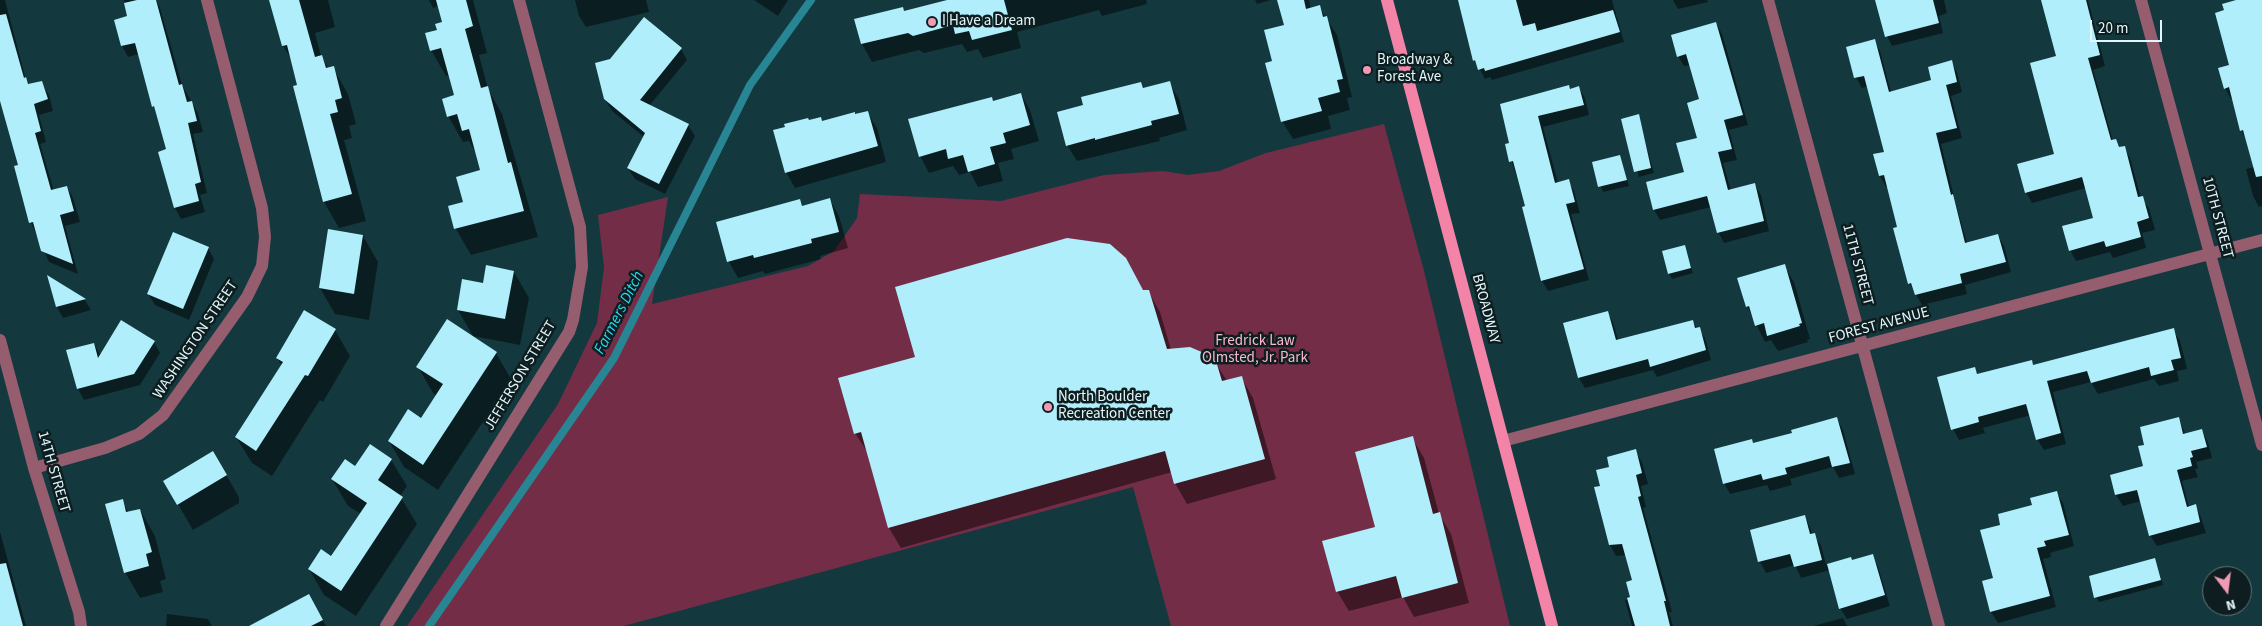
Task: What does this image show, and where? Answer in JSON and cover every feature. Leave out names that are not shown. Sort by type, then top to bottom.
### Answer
[{"type":"main road","name":"BROADWAY","points":[[1387,0],[1552,626]]},
{"type":"street","name":"WASHINGTON STREET","points":[[34,468],[105,448],[139,434],[164,415],[247,296],[262,266],[266,237],[262,208],[208,0]]},
{"type":"street","name":"JEFFERSON STREET","points":[[386,626],[568,332],[573,320],[582,267],[580,227],[519,0]]},
{"type":"street","name":"11TH STREET","points":[[1768,0],[1939,626]]},
{"type":"street","name":"10TH STREET","points":[[2141,0],[2262,445]]},
{"type":"street","name":"FOREST AVENUE","points":[[1503,441],[2262,240]]},
{"type":"street","name":"14TH STREET","points":[[0,340],[34,468],[79,612],[81,626]]},
{"type":"street","name":"14TH STREET","points":[[79,612],[88,626]]},
{"type":"green space","name":"Fredrick Law Olmsted, Jr. Park","points":[[1384,124],[1424,271],[1510,626],[1171,626],[1133,487],[624,626],[407,626],[558,404],[597,323],[604,267],[598,215],[668,197],[652,304],[808,266],[834,251],[857,218],[860,194],[1001,201],[1104,175],[1163,171],[1188,175],[1219,171],[1266,153]]},
{"type":"building","points":[[137,0],[156,0],[179,85],[182,84],[187,102],[192,101],[197,121],[188,123],[201,182],[195,184],[199,201],[174,208],[158,152],[166,149],[154,106],[152,107],[135,43],[121,46],[114,20],[127,16],[124,3]]},
{"type":"building","points":[[269,0],[299,0],[315,57],[322,55],[326,68],[334,66],[342,98],[335,100],[338,112],[330,114],[352,194],[323,202],[293,86],[297,85],[287,45],[282,46]]},
{"type":"building","points":[[436,0],[466,0],[473,26],[465,29],[481,88],[488,86],[508,163],[511,162],[524,211],[454,229],[448,206],[463,202],[456,177],[480,170],[469,129],[462,131],[457,114],[447,117],[442,99],[454,95],[441,48],[430,51],[425,33],[437,30],[435,24],[442,22]]},
{"type":"building","name":"I Have a Dream","points":[[947,0],[1004,0],[1012,30],[972,40],[969,31],[955,34],[953,25],[913,36],[908,33],[861,44],[854,19],[903,7],[904,11]]},
{"type":"building","points":[[1277,0],[1304,0],[1306,9],[1320,5],[1323,17],[1327,16],[1343,79],[1337,80],[1340,92],[1318,98],[1322,111],[1281,122],[1265,63],[1272,61],[1264,30],[1284,25]]},
{"type":"building","points":[[1458,0],[1516,0],[1523,26],[1535,23],[1537,31],[1613,10],[1620,32],[1485,71],[1484,68],[1478,70],[1475,60],[1473,61]]},
{"type":"building","points":[[1875,0],[1933,0],[1939,23],[1885,37]]},
{"type":"building","points":[[2041,0],[2086,0],[2100,55],[2088,58],[2111,140],[2116,139],[2119,147],[2125,146],[2138,197],[2143,196],[2149,218],[2137,222],[2141,237],[2106,247],[2104,241],[2069,251],[2062,226],[2093,218],[2082,177],[2025,193],[2017,164],[2054,154],[2030,63],[2056,56]]},
{"type":"building","points":[[2236,0],[2262,0],[2262,176],[2256,177],[2243,130],[2240,131],[2229,87],[2224,89],[2218,68],[2229,65],[2215,13],[2224,10],[2222,4]]},
{"type":"building","points":[[6,14],[24,78],[26,77],[28,84],[42,81],[48,99],[34,104],[41,131],[35,133],[51,190],[67,186],[74,211],[60,215],[73,264],[41,251],[33,222],[29,223],[14,166],[18,165],[0,101],[0,15]]},
{"type":"building","points":[[644,17],[682,48],[640,100],[689,124],[659,184],[627,168],[645,133],[604,99],[595,63],[610,59]]},
{"type":"building","points":[[1716,22],[1743,115],[1724,120],[1732,149],[1718,152],[1728,190],[1755,183],[1764,221],[1717,233],[1707,196],[1653,210],[1646,182],[1684,172],[1676,143],[1697,138],[1687,103],[1699,99],[1686,54],[1677,57],[1671,35]]},
{"type":"building","points":[[1875,39],[1889,92],[1931,80],[1928,67],[1952,60],[1957,82],[1946,85],[1957,128],[1936,133],[1951,195],[1953,194],[1965,243],[1998,234],[2006,262],[1960,274],[1962,283],[1915,295],[1911,283],[1908,284],[1893,228],[1897,227],[1884,175],[1879,176],[1873,154],[1884,152],[1864,76],[1854,78],[1846,47]]},
{"type":"building","points":[[1170,81],[1179,114],[1151,121],[1152,125],[1066,146],[1057,112],[1083,105],[1081,97],[1141,82],[1143,88]]},
{"type":"building","points":[[1569,85],[1570,89],[1579,86],[1584,105],[1538,116],[1555,183],[1569,179],[1575,202],[1566,204],[1584,269],[1541,281],[1522,207],[1525,206],[1513,161],[1509,162],[1505,144],[1509,143],[1500,104]]},
{"type":"building","points":[[1021,93],[1030,125],[1003,133],[1006,143],[990,147],[995,164],[968,172],[963,155],[948,159],[946,149],[919,157],[908,119],[992,97],[993,101]]},
{"type":"building","points":[[868,111],[878,146],[785,173],[773,130],[785,127],[784,124],[808,118],[809,120],[821,117],[822,121],[855,112],[855,114]]},
{"type":"building","points":[[1639,114],[1651,168],[1634,172],[1621,119]]},
{"type":"building","points":[[1620,155],[1627,180],[1598,187],[1592,162]]},
{"type":"building","points":[[830,198],[839,232],[811,239],[812,243],[754,258],[753,255],[727,262],[716,222],[800,199],[802,206]]},
{"type":"building","points":[[328,229],[363,235],[354,294],[319,288]]},
{"type":"building","points":[[173,232],[209,247],[183,309],[147,294]]},
{"type":"building","name":"North Boulder Recreation Center","points":[[1067,238],[1110,244],[1126,258],[1143,290],[1149,290],[1167,349],[1190,347],[1204,353],[1216,361],[1222,381],[1242,376],[1265,459],[1174,484],[1165,451],[888,528],[861,432],[854,434],[838,378],[915,357],[895,287]]},
{"type":"building","points":[[1685,245],[1691,268],[1668,274],[1662,251]]},
{"type":"building","points":[[1785,264],[1802,323],[1799,324],[1800,326],[1767,336],[1764,323],[1755,326],[1749,306],[1746,307],[1737,278]]},
{"type":"building","points":[[486,265],[514,271],[505,319],[457,310],[462,279],[483,283]]},
{"type":"building","points":[[47,275],[86,299],[56,307]]},
{"type":"building","points":[[304,310],[336,329],[308,376],[305,375],[256,451],[235,437],[283,362],[276,358]]},
{"type":"building","points":[[1608,311],[1616,340],[1693,320],[1695,328],[1700,327],[1706,350],[1650,367],[1648,359],[1578,378],[1563,323]]},
{"type":"building","points":[[447,319],[497,352],[423,465],[388,441],[408,409],[421,418],[443,384],[416,367]]},
{"type":"building","points":[[121,320],[155,341],[134,374],[77,389],[66,350],[94,343],[98,358]]},
{"type":"building","points":[[2174,328],[2181,358],[2171,360],[2174,370],[2151,376],[2149,367],[2091,383],[2087,371],[2047,381],[2061,433],[2036,440],[2026,404],[1978,417],[1979,422],[1951,430],[1937,377],[1975,367],[1977,374],[2032,360],[2033,365]]},
{"type":"building","points":[[1837,417],[1850,463],[1832,467],[1829,456],[1785,468],[1787,474],[1763,480],[1761,474],[1723,484],[1714,449],[1752,439],[1753,443],[1792,433],[1791,430]]},
{"type":"building","points":[[2179,417],[2183,434],[2202,429],[2207,447],[2191,451],[2193,457],[2190,458],[2192,466],[2177,470],[2187,507],[2196,504],[2200,522],[2149,536],[2137,490],[2115,495],[2110,475],[2143,466],[2138,446],[2144,445],[2140,427]]},
{"type":"building","points":[[1413,436],[1433,514],[1440,512],[1458,583],[1402,598],[1396,576],[1336,592],[1322,541],[1375,527],[1355,452]]},
{"type":"building","points":[[370,444],[392,459],[378,480],[403,497],[341,591],[308,569],[321,549],[331,556],[367,503],[331,479],[345,459],[355,466]]},
{"type":"building","points":[[1636,449],[1642,473],[1636,475],[1641,496],[1638,497],[1666,601],[1664,601],[1670,626],[1635,626],[1627,598],[1630,597],[1626,582],[1632,580],[1622,544],[1609,545],[1594,487],[1600,486],[1596,470],[1609,467],[1607,457]]},
{"type":"building","points":[[213,451],[227,475],[177,505],[163,481]]},
{"type":"building","points":[[2057,491],[2069,535],[2044,541],[2046,546],[2037,548],[2050,596],[1990,612],[1982,581],[1993,578],[1980,530],[2000,525],[1998,514],[2032,505],[2030,498]]},
{"type":"building","points":[[123,499],[126,512],[140,509],[152,552],[146,554],[149,566],[124,573],[105,504]]},
{"type":"building","points":[[1805,515],[1810,534],[1815,533],[1822,560],[1794,567],[1790,554],[1758,562],[1750,530]]},
{"type":"building","points":[[1873,554],[1885,595],[1839,609],[1827,564],[1851,557],[1852,560]]},
{"type":"building","points":[[2155,558],[2161,580],[2094,598],[2089,576]]},
{"type":"building","points":[[6,563],[23,626],[0,626],[0,564]]},
{"type":"building","points":[[309,594],[323,620],[311,626],[249,626]]},
{"type":"waterway","name":"Farmers Ditch","points":[[429,626],[614,358],[750,85],[811,0]]},
{"type":"place","name":"I Have a Dream","points":[[932,22]]},
{"type":"place","name":"Broadway & Forest Ave","points":[[1367,70]]},
{"type":"place","name":"North Boulder Recreation Center","points":[[1048,407]]}]
